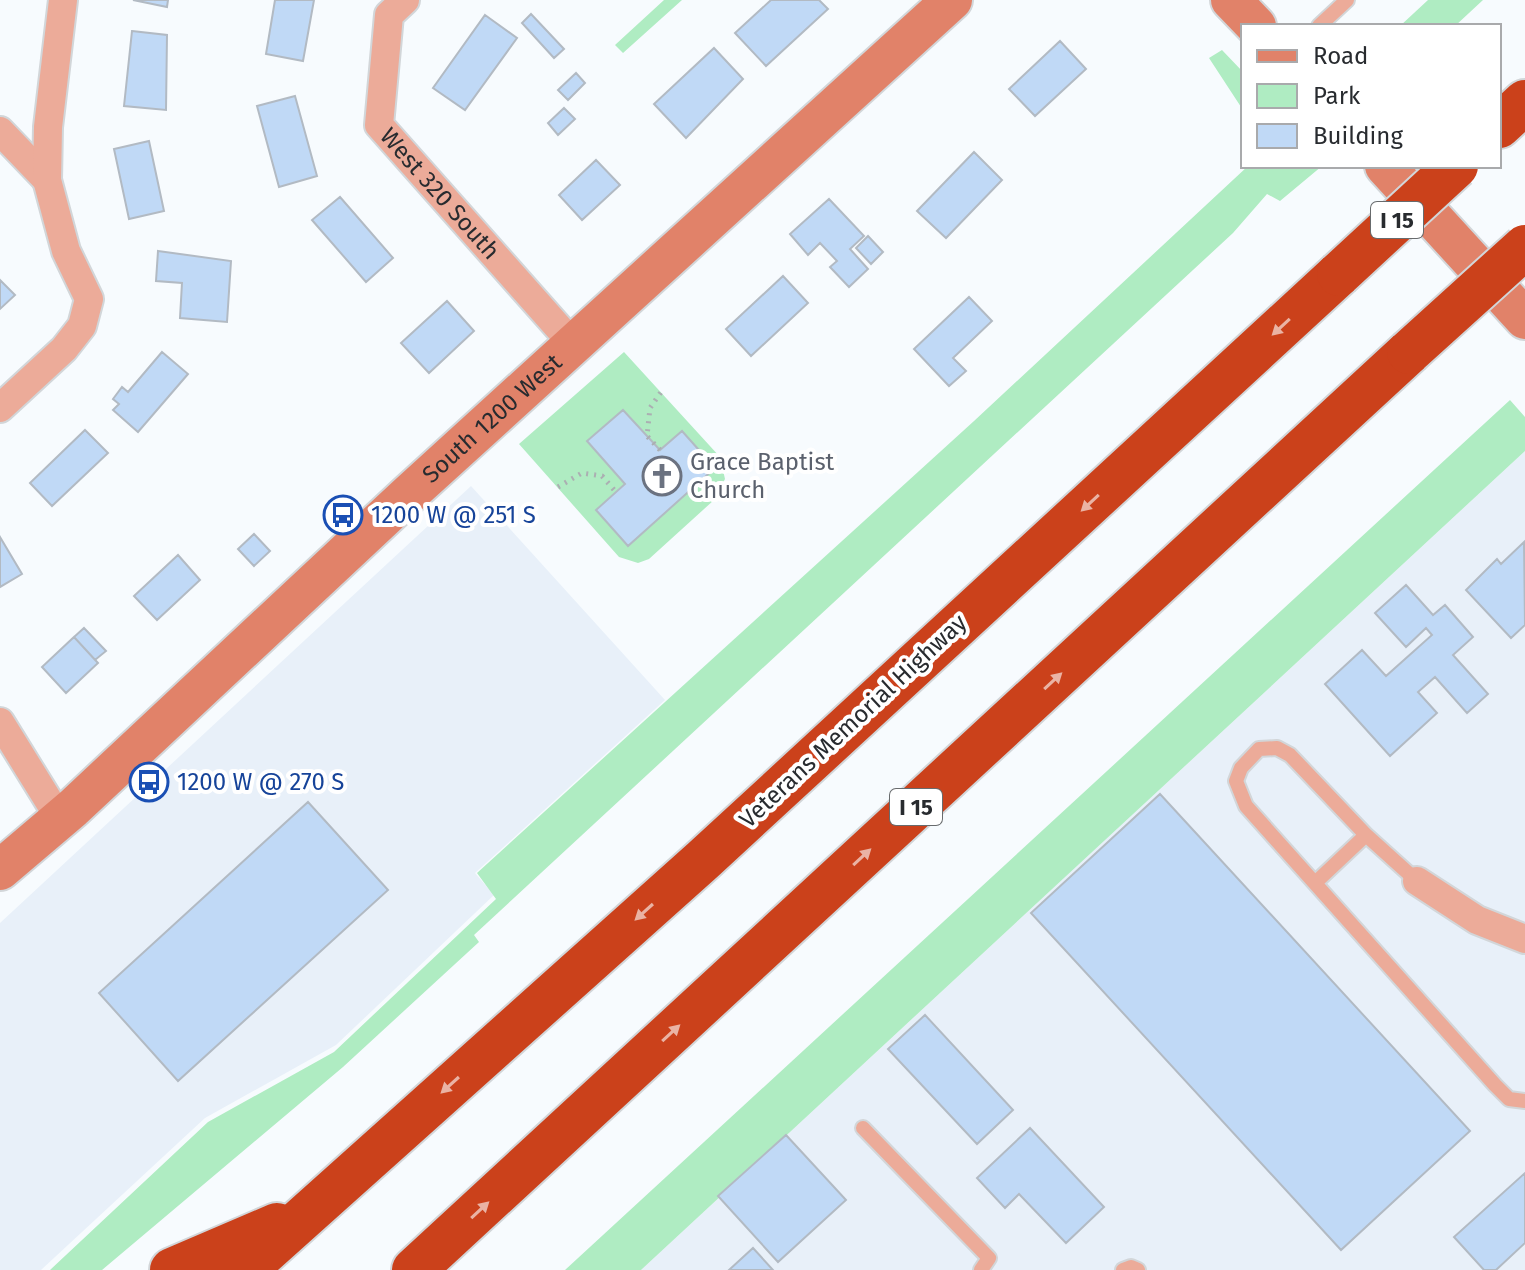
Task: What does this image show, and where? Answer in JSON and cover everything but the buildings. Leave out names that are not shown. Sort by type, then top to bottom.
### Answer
[{"type":"highway","points":[[1501,124],[1525,102]]},
{"type":"highway","name":"Veterans Memorial Highway","points":[[245,1270],[703,860],[1454,168]]},
{"type":"highway","name":"I 15","points":[[418,1267],[1525,247]]},
{"type":"highway","points":[[172,1270],[305,1214]]},
{"type":"main road","name":"South 1200 West","points":[[0,870],[60,819],[573,344],[952,0]]},
{"type":"main road","points":[[1231,0],[1254,24]]},
{"type":"main road","points":[[1387,168],[1525,319]]},
{"type":"street","points":[[0,408],[64,349],[82,326],[89,299],[66,251],[47,180],[48,127],[63,0]]},
{"type":"street","name":"West 320 South","points":[[397,8],[379,125],[573,344]]},
{"type":"street","points":[[0,131],[47,180]]},
{"type":"street","points":[[0,722],[60,819]]},
{"type":"street","points":[[1417,881],[1477,920],[1525,939]]},
{"type":"lane","points":[[1321,24],[1347,0]]},
{"type":"lane","points":[[1417,881],[1366,835],[1290,755],[1277,748],[1259,749],[1241,768],[1236,781],[1240,796],[1509,1099],[1525,1101]]},
{"type":"lane","points":[[1315,883],[1366,835]]},
{"type":"lane","points":[[863,1128],[989,1258],[981,1270]]},
{"type":"lane","points":[[1123,1270],[1131,1267],[1138,1270]]},
{"type":"path","points":[[660,450],[647,436],[650,408],[661,392]]},
{"type":"path","points":[[558,487],[582,473],[602,476],[616,492]]},
{"type":"shaded area","points":[[1525,451],[1525,1270],[641,1270]]},
{"type":"shaded area","points":[[471,486],[665,700],[475,873],[494,895],[336,1045],[205,1118],[41,1270],[0,1270],[0,923]]},
{"type":"green space","points":[[664,0],[682,0],[623,53],[615,45]]},
{"type":"green space","points":[[1428,0],[1483,0],[1457,24],[1402,24]]},
{"type":"green space","points":[[1222,50],[1241,70],[1241,107],[1209,58]]},
{"type":"green space","points":[[1246,168],[1320,168],[1280,201],[1267,194],[1233,233],[474,935],[479,942],[343,1067],[102,1270],[50,1270],[208,1122],[334,1052],[496,899],[477,873],[974,421]]},
{"type":"green space","points":[[624,352],[720,457],[725,479],[714,500],[649,559],[638,563],[619,557],[519,444]]},
{"type":"green space","points":[[1510,400],[1525,417],[1525,451],[641,1270],[565,1270]]},
{"type":"place","name":"Grace Baptist Church","points":[[662,476]]},
{"type":"place","name":"1200 W @ 251 S","points":[[343,515]]},
{"type":"place","name":"1200 W @ 270 S","points":[[149,782]]}]
